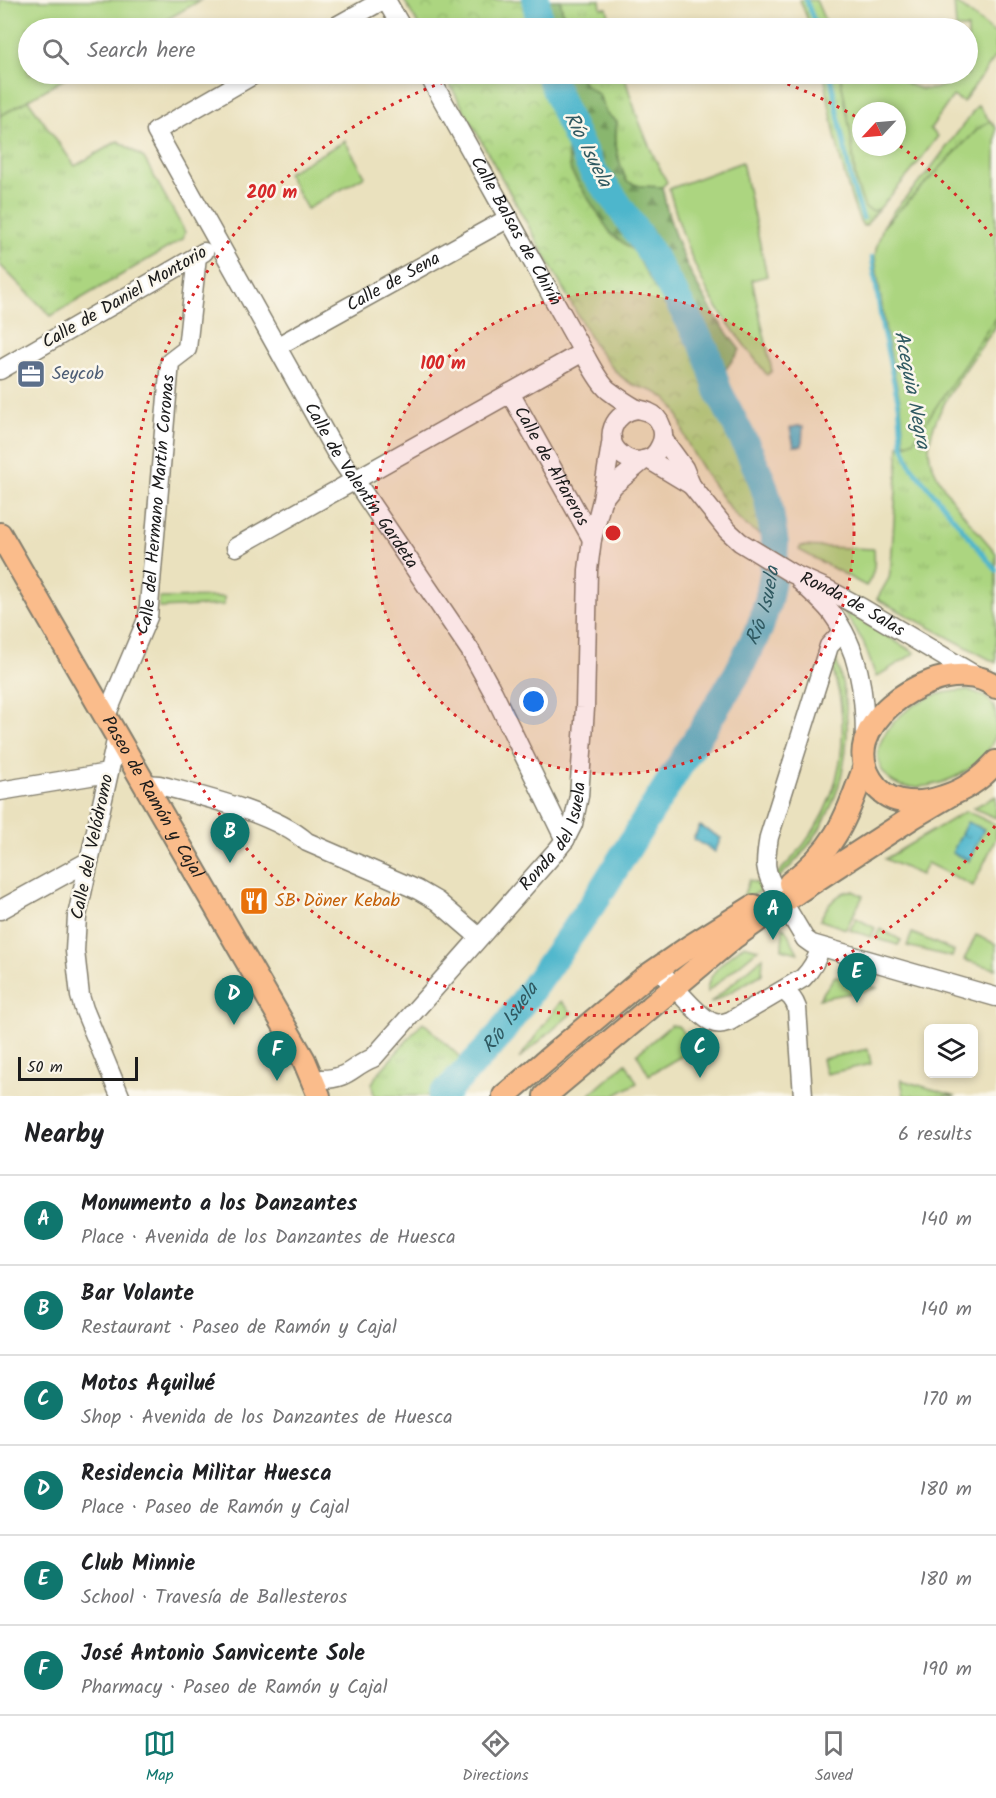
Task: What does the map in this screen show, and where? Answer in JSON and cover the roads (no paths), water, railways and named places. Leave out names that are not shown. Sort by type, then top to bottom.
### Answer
[{"type":"main road","name":"Paseo de Ramón y Cajal","points":[[0,534],[304,1060],[325,1090]]},
{"type":"main road","points":[[950,795],[920,802],[902,801],[882,792],[874,784],[865,766],[863,754],[865,743],[880,716],[891,704],[919,686],[943,678],[968,676],[988,683]]},
{"type":"main road","points":[[504,1096],[620,997],[658,968],[987,775],[996,762]]},
{"type":"main road","points":[[545,1096],[733,939],[780,897],[829,847],[846,818],[865,766]]},
{"type":"street","points":[[352,18],[385,0],[396,18]]},
{"type":"street","name":"Calle de Valentín Gardeta","points":[[238,84],[156,131],[335,451],[470,650],[565,840]]},
{"type":"street","name":"Calle Balsas de Chirín","points":[[434,84],[583,352],[606,388],[612,434]]},
{"type":"street","name":"Calle de Sena","points":[[278,346],[509,218]]},
{"type":"street","name":"Calle de Daniel Montorio","points":[[0,370],[218,243]]},
{"type":"street","name":"Calle del Hermano Martín Coronas","points":[[111,726],[148,617],[171,362],[187,349],[197,256]]},
{"type":"street","points":[[236,548],[583,352]]},
{"type":"street","name":"Calle Balsas de Chirín","points":[[606,388],[638,409]]},
{"type":"street","name":"Calle de Alfareros","points":[[510,393],[592,539]]},
{"type":"street","points":[[663,439],[658,451],[646,460],[635,461],[623,456],[614,446],[612,434],[615,421],[621,415],[638,409],[657,418],[663,439],[684,468],[691,485],[727,530],[759,555],[791,573]]},
{"type":"street","name":"Ronda del Isuela","points":[[325,1090],[363,1062],[373,1058],[565,840],[573,824],[579,796],[585,708],[588,570],[612,434]]},
{"type":"street","points":[[646,460],[691,485]]},
{"type":"street","name":"Ronda del Isuela","points":[[602,500],[621,479],[646,460]]},
{"type":"street","name":"Ronda de Salas","points":[[791,573],[830,610],[843,631],[861,681],[864,699],[865,743]]},
{"type":"street","name":"Ronda de Salas","points":[[791,573],[843,598],[988,683]]},
{"type":"street","name":"Ronda de Salas","points":[[820,948],[805,939],[771,882],[766,868],[769,837],[829,646],[843,631]]},
{"type":"street","name":"Calle del Velódromo","points":[[111,726],[108,773],[76,916],[75,951],[80,996],[84,1009],[120,1096]]},
{"type":"street","points":[[0,791],[108,773]]},
{"type":"street","points":[[145,784],[159,785],[252,813],[296,832],[307,842],[418,890],[437,901],[479,937]]},
{"type":"street","points":[[0,910],[89,861]]},
{"type":"street","points":[[658,968],[707,1019],[717,1024],[730,1021],[803,978],[811,970],[820,948],[996,997]]},
{"type":"street","points":[[783,991],[795,1001],[797,1008],[803,1096]]},
{"type":"water","points":[[803,426],[802,446],[794,446],[790,428]]},
{"type":"water","points":[[967,822],[984,829],[969,861],[952,853]]},
{"type":"water","points":[[700,826],[721,838],[715,852],[693,839]]},
{"type":"waterway","name":"Río Isuela","points":[[536,0],[539,18]]},
{"type":"waterway","name":"Acequia Negra","points":[[806,0],[813,18]]},
{"type":"waterway","name":"Río Isuela","points":[[442,1096],[496,1040],[596,899],[737,674],[760,627],[773,574],[775,544],[768,500],[749,451],[718,390],[706,351],[653,256],[593,172],[553,84]]},
{"type":"waterway","name":"Acequia Negra","points":[[832,84],[852,185],[863,218]]},
{"type":"waterway","name":"Acequia Negra","points":[[872,257],[882,327],[899,406],[902,443],[911,466],[996,570]]},
{"type":"place","name":"Seycob","points":[[31,374]]},
{"type":"place","name":"Bar Volante","points":[[230,863]]},
{"type":"place","name":"SB Döner Kebab","points":[[254,901]]},
{"type":"place","name":"Monumento a los Danzantes","points":[[773,940]]},
{"type":"place","name":"Club Minnie","points":[[857,1003]]},
{"type":"place","name":"Residencia Militar Huesca","points":[[234,1025]]},
{"type":"place","name":"Motos Aquilué","points":[[700,1078]]},
{"type":"place","name":"José Antonio Sanvicente Sole","points":[[277,1081]]}]
